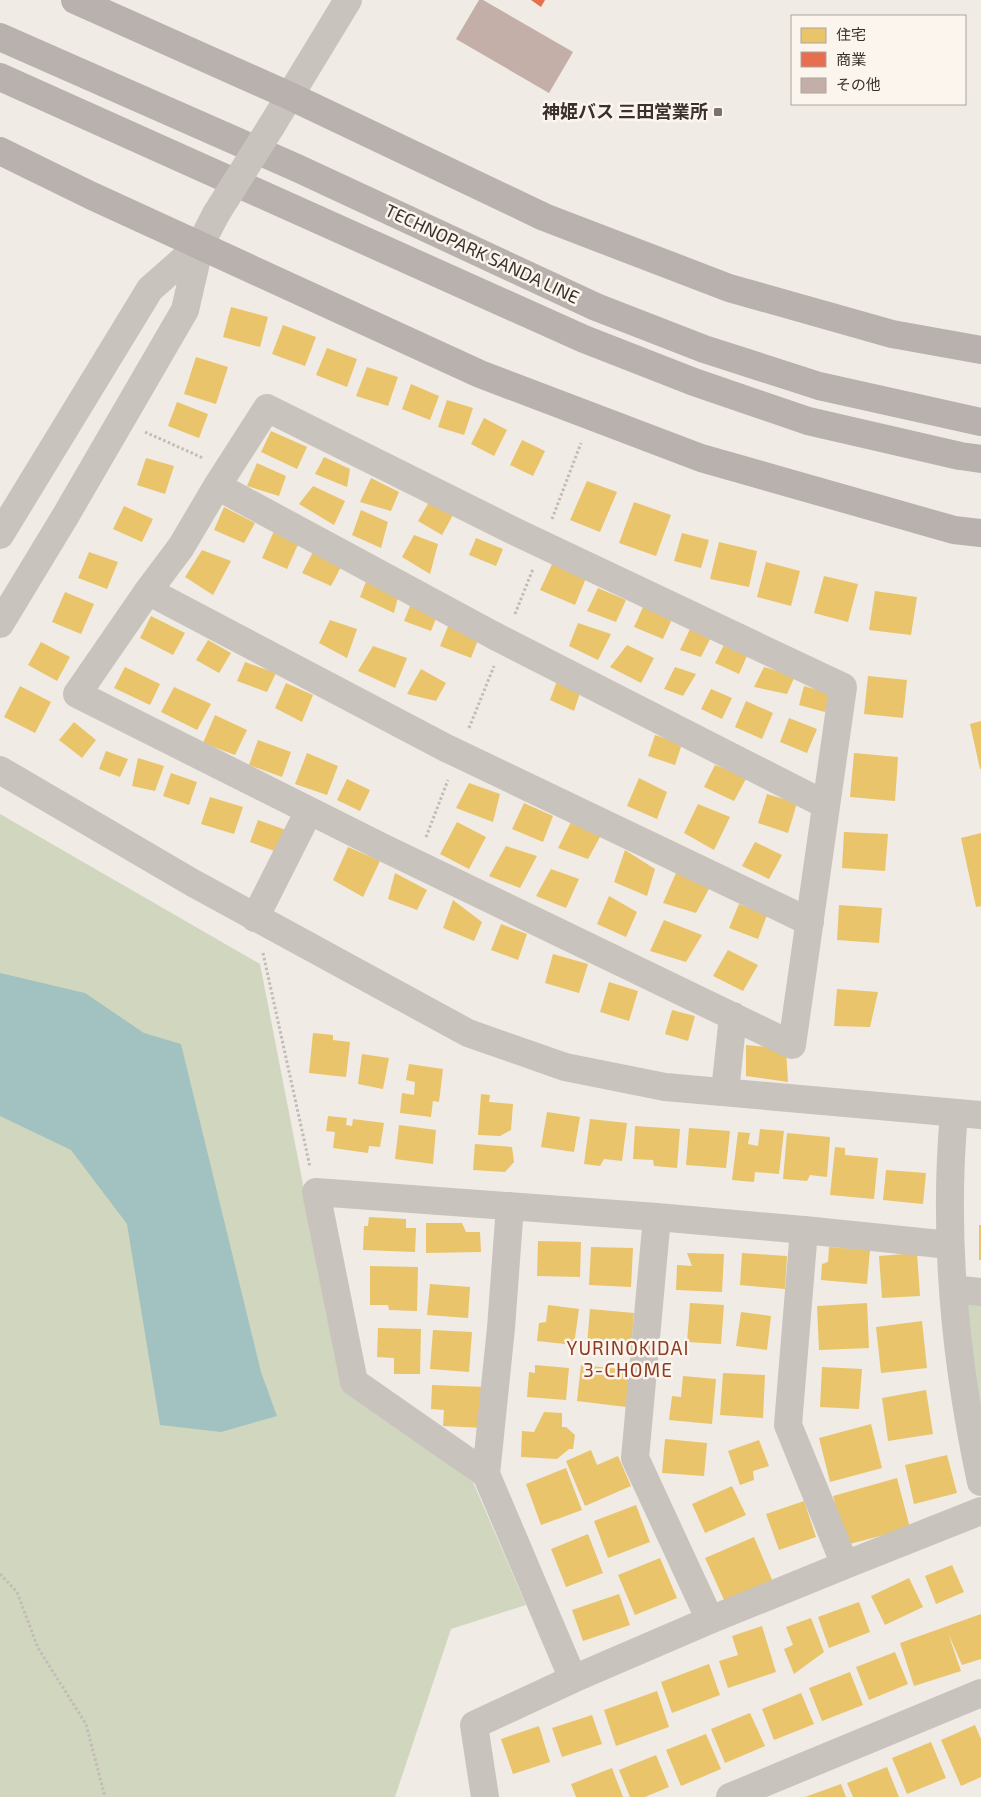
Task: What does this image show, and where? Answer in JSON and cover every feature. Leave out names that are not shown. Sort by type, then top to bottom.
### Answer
[{"type":"main road","points":[[75,0],[290,96],[544,217],[729,288],[892,334],[981,350]]},
{"type":"main road","name":"TECHNOPARK SANDA LINE","points":[[0,37],[305,172],[596,307],[704,349],[818,386],[981,422]]},
{"type":"main road","name":"TECHNOPARK SANDA LINE","points":[[0,77],[584,339],[694,382],[808,422],[981,459]]},
{"type":"main road","points":[[0,150],[92,196],[480,374],[701,458],[954,530],[981,533]]},
{"type":"street","points":[[0,624],[121,422],[185,310],[200,245],[216,214],[348,0]]},
{"type":"street","points":[[0,535],[150,289],[200,245]]},
{"type":"street","points":[[267,408],[543,545],[843,687],[792,1044],[415,863],[77,694],[148,591],[181,547],[222,477],[267,408]]},
{"type":"street","points":[[222,477],[493,635],[826,805]]},
{"type":"street","points":[[148,591],[446,748],[810,922]]},
{"type":"street","points":[[0,770],[255,918],[468,1034],[565,1067],[665,1087],[981,1115]]},
{"type":"street","points":[[255,918],[309,811]]},
{"type":"street","points":[[725,1092],[733,1016]]},
{"type":"street","points":[[954,1113],[950,1245],[953,1289],[958,1345],[969,1424],[981,1482]]},
{"type":"street","points":[[486,1474],[354,1382],[316,1192],[656,1216],[950,1245]]},
{"type":"street","points":[[510,1206],[501,1328],[486,1474],[573,1679]]},
{"type":"street","points":[[656,1216],[635,1458],[710,1620]]},
{"type":"street","points":[[804,1230],[788,1424],[845,1565]]},
{"type":"street","points":[[953,1289],[981,1292]]},
{"type":"street","points":[[485,1797],[474,1725],[573,1679],[710,1620],[981,1511]]},
{"type":"street","points":[[730,1797],[981,1693]]},
{"type":"path","points":[[514,617],[592,416]]},
{"type":"path","points":[[121,422],[222,477]]},
{"type":"path","points":[[466,736],[495,663]]},
{"type":"path","points":[[415,863],[452,772]]},
{"type":"path","points":[[255,918],[316,1192]]},
{"type":"path","points":[[0,1574],[17,1592],[38,1648],[86,1724],[105,1797]]},
{"type":"green space","points":[[0,814],[260,964],[343,1389],[473,1482],[526,1605],[451,1629],[395,1797],[0,1797]]},
{"type":"green space","points":[[953,1289],[981,1292],[981,1482]]},
{"type":"water","points":[[0,973],[85,993],[144,1033],[181,1044],[261,1372],[277,1416],[221,1432],[160,1425],[127,1224],[71,1150],[0,1116]]},
{"type":"building: 住宅","points":[[231,307],[268,317],[260,347],[223,337]]},
{"type":"building: 住宅","points":[[283,325],[316,337],[305,366],[272,354]]},
{"type":"building: 住宅","points":[[327,348],[357,359],[347,387],[316,375]]},
{"type":"building: 住宅","points":[[196,357],[228,367],[216,404],[184,394]]},
{"type":"building: 住宅","points":[[367,367],[398,377],[388,406],[356,396]]},
{"type":"building: 住宅","points":[[411,384],[439,396],[430,420],[402,409]]},
{"type":"building: 住宅","points":[[447,400],[473,408],[464,435],[438,427]]},
{"type":"building: 住宅","points":[[177,402],[208,414],[199,438],[168,426]]},
{"type":"building: 住宅","points":[[484,418],[507,430],[494,456],[471,444]]},
{"type":"building: 住宅","points":[[271,431],[307,447],[297,469],[261,452]]},
{"type":"building: 住宅","points":[[522,440],[545,451],[533,476],[510,465]]},
{"type":"building: 住宅","points":[[324,457],[350,469],[347,487],[315,474]]},
{"type":"building: 住宅","points":[[146,458],[174,466],[165,494],[137,485]]},
{"type":"building: 住宅","points":[[257,463],[286,476],[279,496],[247,486]]},
{"type":"building: 住宅","points":[[371,478],[399,492],[391,511],[360,502]]},
{"type":"building: 住宅","points":[[587,481],[617,492],[600,532],[570,520]]},
{"type":"building: 住宅","points":[[313,486],[345,501],[334,525],[299,504]]},
{"type":"building: 住宅","points":[[429,502],[453,515],[442,535],[418,521]]},
{"type":"building: 住宅","points":[[634,502],[671,515],[656,556],[619,543]]},
{"type":"building: 住宅","points":[[124,506],[153,519],[142,542],[113,529]]},
{"type":"building: 住宅","points":[[224,507],[255,523],[244,543],[214,530]]},
{"type":"building: 住宅","points":[[361,510],[388,522],[381,548],[352,535]]},
{"type":"building: 住宅","points":[[275,529],[300,540],[287,569],[262,558]]},
{"type":"building: 住宅","points":[[682,533],[709,540],[701,568],[674,561]]},
{"type":"building: 住宅","points":[[414,535],[438,544],[430,574],[402,557]]},
{"type":"building: 住宅","points":[[476,538],[503,549],[496,566],[469,555]]},
{"type":"building: 住宅","points":[[719,542],[757,551],[749,587],[710,579]]},
{"type":"building: 住宅","points":[[202,550],[231,561],[213,595],[185,577]]},
{"type":"building: 住宅","points":[[314,550],[343,563],[331,586],[302,573]]},
{"type":"building: 住宅","points":[[89,552],[118,562],[107,589],[78,578]]},
{"type":"building: 住宅","points":[[553,562],[586,578],[575,605],[540,590]]},
{"type":"building: 住宅","points":[[766,562],[800,571],[791,606],[757,597]]},
{"type":"building: 住宅","points":[[824,576],[858,584],[848,622],[814,613]]},
{"type":"building: 住宅","points":[[367,579],[399,593],[394,613],[360,597]]},
{"type":"building: 住宅","points":[[598,588],[626,600],[616,622],[587,611]]},
{"type":"building: 住宅","points":[[875,591],[917,597],[911,635],[869,630]]},
{"type":"building: 住宅","points":[[65,592],[94,604],[81,634],[52,622]]},
{"type":"building: 住宅","points":[[412,601],[439,611],[431,631],[404,621]]},
{"type":"building: 住宅","points":[[644,605],[672,619],[663,639],[634,627]]},
{"type":"building: 住宅","points":[[151,616],[185,633],[173,655],[140,638]]},
{"type":"building: 住宅","points":[[330,620],[357,629],[347,658],[319,643]]},
{"type":"building: 住宅","points":[[578,623],[611,634],[598,660],[569,646]]},
{"type":"building: 住宅","points":[[449,624],[480,635],[471,658],[440,646]]},
{"type":"building: 住宅","points":[[690,629],[710,639],[701,657],[680,650]]},
{"type":"building: 住宅","points":[[208,640],[231,653],[219,673],[196,660]]},
{"type":"building: 住宅","points":[[41,642],[70,657],[57,681],[28,665]]},
{"type":"building: 住宅","points":[[627,645],[654,658],[641,683],[610,667]]},
{"type":"building: 住宅","points":[[724,645],[747,656],[739,674],[715,663]]},
{"type":"building: 住宅","points":[[373,646],[407,658],[395,688],[358,671]]},
{"type":"building: 住宅","points":[[245,662],[276,673],[267,692],[237,681]]},
{"type":"building: 住宅","points":[[125,667],[160,684],[150,705],[114,688]]},
{"type":"building: 住宅","points":[[675,667],[696,674],[683,696],[664,689]]},
{"type":"building: 住宅","points":[[764,667],[795,676],[787,694],[754,687]]},
{"type":"building: 住宅","points":[[421,669],[446,683],[436,701],[407,694]]},
{"type":"building: 住宅","points":[[868,676],[907,680],[903,718],[864,714]]},
{"type":"building: 住宅","points":[[557,681],[580,693],[574,711],[550,700]]},
{"type":"building: 住宅","points":[[286,683],[313,695],[302,722],[275,708]]},
{"type":"building: 住宅","points":[[20,686],[51,702],[35,733],[4,717]]},
{"type":"building: 住宅","points":[[804,686],[832,694],[825,712],[799,705]]},
{"type":"building: 住宅","points":[[174,687],[211,704],[197,730],[161,712]]},
{"type":"building: 住宅","points":[[711,689],[732,698],[722,719],[701,709]]},
{"type":"building: 住宅","points":[[746,701],[773,713],[762,739],[735,727]]},
{"type":"building: 住宅","points":[[215,715],[247,730],[235,755],[203,743]]},
{"type":"building: 住宅","points":[[789,718],[817,729],[807,753],[780,742]]},
{"type":"building: 住宅","points":[[981,721],[981,769],[980,769],[970,724]]},
{"type":"building: 住宅","points":[[74,722],[96,740],[82,758],[59,740]]},
{"type":"building: 住宅","points":[[655,735],[682,744],[675,765],[648,756]]},
{"type":"building: 住宅","points":[[258,740],[291,752],[282,777],[249,765]]},
{"type":"building: 住宅","points":[[106,751],[128,759],[120,777],[99,769]]},
{"type":"building: 住宅","points":[[307,753],[338,766],[327,795],[295,784]]},
{"type":"building: 住宅","points":[[854,753],[898,757],[895,801],[850,797]]},
{"type":"building: 住宅","points":[[138,758],[164,766],[155,791],[132,786]]},
{"type":"building: 住宅","points":[[715,765],[747,777],[734,801],[704,787]]},
{"type":"building: 住宅","points":[[171,773],[197,782],[189,805],[163,796]]},
{"type":"building: 住宅","points":[[639,778],[667,792],[657,819],[627,806]]},
{"type":"building: 住宅","points":[[347,779],[370,790],[360,811],[337,800]]},
{"type":"building: 住宅","points":[[469,783],[500,794],[493,822],[456,808]]},
{"type":"building: 住宅","points":[[767,794],[797,803],[788,833],[758,823]]},
{"type":"building: 住宅","points":[[210,797],[243,807],[234,834],[201,824]]},
{"type":"building: 住宅","points":[[524,803],[553,816],[543,842],[512,829]]},
{"type":"building: 住宅","points":[[698,804],[730,817],[714,850],[684,833]]},
{"type":"building: 住宅","points":[[258,820],[286,830],[277,852],[250,842]]},
{"type":"building: 住宅","points":[[457,822],[486,837],[469,869],[440,854]]},
{"type":"building: 住宅","points":[[571,822],[601,835],[588,859],[558,848]]},
{"type":"building: 住宅","points":[[844,832],[888,834],[885,871],[842,868]]},
{"type":"building: 住宅","points":[[981,833],[981,906],[976,907],[961,838]]},
{"type":"building: 住宅","points":[[755,842],[782,855],[769,879],[742,866]]},
{"type":"building: 住宅","points":[[506,846],[537,856],[520,888],[489,876]]},
{"type":"building: 住宅","points":[[348,847],[380,861],[363,897],[333,880]]},
{"type":"building: 住宅","points":[[625,850],[655,869],[647,896],[614,882]]},
{"type":"building: 住宅","points":[[551,869],[579,879],[566,908],[536,896]]},
{"type":"building: 住宅","points":[[395,873],[427,890],[417,910],[388,899]]},
{"type":"building: 住宅","points":[[676,873],[711,885],[696,913],[663,903]]},
{"type":"building: 住宅","points":[[609,896],[637,912],[626,937],[597,924]]},
{"type":"building: 住宅","points":[[453,900],[482,922],[474,941],[443,928]]},
{"type":"building: 住宅","points":[[739,904],[767,915],[758,939],[729,928]]},
{"type":"building: 住宅","points":[[839,905],[882,908],[879,943],[837,940]]},
{"type":"building: 住宅","points":[[664,920],[702,935],[686,962],[650,951]]},
{"type":"building: 住宅","points":[[501,924],[527,934],[518,960],[491,950]]},
{"type":"building: 住宅","points":[[728,950],[758,965],[743,991],[713,976]]},
{"type":"building: 住宅","points":[[553,954],[588,964],[579,993],[545,983]]},
{"type":"building: 住宅","points":[[609,982],[638,991],[629,1021],[600,1012]]},
{"type":"building: 住宅","points":[[837,989],[878,992],[870,1027],[834,1026]]},
{"type":"building: 住宅","points":[[672,1010],[695,1016],[688,1041],[665,1034]]},
{"type":"building: 住宅","points":[[313,1033],[333,1035],[333,1040],[350,1042],[346,1077],[309,1073]]},
{"type":"building: 住宅","points":[[746,1045],[786,1049],[788,1082],[746,1076]]},
{"type":"building: 住宅","points":[[362,1054],[389,1058],[383,1089],[358,1084]]},
{"type":"building: 住宅","points":[[409,1064],[443,1069],[439,1102],[433,1101],[431,1117],[400,1113],[402,1093],[414,1095],[415,1082],[406,1080]]},
{"type":"building: 住宅","points":[[481,1094],[490,1095],[489,1102],[513,1104],[511,1130],[500,1136],[478,1135]]},
{"type":"building: 住宅","points":[[547,1112],[580,1117],[574,1152],[541,1147]]},
{"type":"building: 住宅","points":[[328,1116],[347,1118],[346,1125],[352,1126],[353,1119],[384,1123],[380,1147],[369,1146],[368,1153],[333,1148],[335,1132],[326,1131]]},
{"type":"building: 住宅","points":[[590,1119],[627,1123],[622,1161],[604,1159],[600,1166],[584,1164]]},
{"type":"building: 住宅","points":[[399,1125],[436,1130],[433,1164],[395,1159]]},
{"type":"building: 住宅","points":[[635,1126],[680,1129],[677,1168],[654,1166],[653,1160],[633,1159]]},
{"type":"building: 住宅","points":[[689,1128],[730,1131],[726,1168],[686,1165]]},
{"type":"building: 住宅","points":[[760,1129],[784,1131],[779,1174],[755,1172],[754,1182],[732,1180],[738,1132],[750,1133],[748,1144],[758,1146]]},
{"type":"building: 住宅","points":[[787,1133],[830,1137],[827,1177],[810,1175],[807,1181],[783,1179]]},
{"type":"building: 住宅","points":[[475,1144],[512,1147],[514,1162],[505,1172],[473,1170]]},
{"type":"building: 住宅","points":[[835,1147],[845,1148],[845,1155],[878,1158],[874,1199],[830,1195]]},
{"type":"building: 住宅","points":[[886,1170],[926,1173],[923,1204],[883,1200]]},
{"type":"building: 住宅","points":[[369,1217],[406,1219],[406,1228],[416,1228],[415,1252],[363,1250],[364,1226],[368,1226]]},
{"type":"building: 住宅","points":[[426,1223],[462,1223],[466,1232],[480,1232],[481,1252],[426,1253]]},
{"type":"building: 住宅","points":[[979,1225],[981,1225],[981,1260],[979,1260]]},
{"type":"building: 住宅","points":[[538,1241],[581,1242],[580,1277],[537,1276]]},
{"type":"building: 住宅","points":[[591,1247],[633,1248],[631,1287],[589,1285]]},
{"type":"building: 住宅","points":[[829,1247],[870,1250],[867,1284],[821,1280],[822,1264],[828,1262]]},
{"type":"building: 住宅","points":[[687,1253],[724,1254],[722,1292],[676,1290],[677,1265],[692,1266]]},
{"type":"building: 住宅","points":[[742,1253],[787,1256],[785,1289],[740,1285]]},
{"type":"building: 住宅","points":[[917,1253],[920,1296],[882,1298],[879,1256]]},
{"type":"building: 住宅","points":[[370,1266],[418,1267],[417,1311],[389,1310],[388,1305],[370,1305]]},
{"type":"building: 住宅","points":[[430,1284],[470,1287],[468,1318],[427,1315]]},
{"type":"building: 住宅","points":[[690,1303],[724,1305],[721,1344],[687,1342]]},
{"type":"building: 住宅","points":[[867,1303],[869,1348],[819,1350],[817,1306]]},
{"type":"building: 住宅","points":[[548,1305],[579,1309],[574,1345],[537,1341],[539,1323],[546,1322]]},
{"type":"building: 住宅","points":[[590,1309],[634,1313],[631,1349],[587,1345]]},
{"type":"building: 住宅","points":[[741,1312],[771,1316],[767,1350],[736,1346]]},
{"type":"building: 住宅","points":[[922,1321],[927,1368],[881,1373],[876,1327]]},
{"type":"building: 住宅","points":[[378,1328],[421,1329],[420,1374],[394,1374],[394,1358],[377,1357]]},
{"type":"building: 住宅","points":[[433,1330],[472,1332],[469,1372],[430,1369]]},
{"type":"building: 住宅","points":[[535,1365],[569,1368],[566,1400],[527,1397],[529,1372],[535,1373]]},
{"type":"building: 住宅","points":[[581,1365],[630,1370],[626,1407],[577,1401]]},
{"type":"building: 住宅","points":[[822,1367],[862,1369],[859,1409],[820,1407]]},
{"type":"building: 住宅","points":[[723,1373],[765,1375],[763,1418],[720,1415]]},
{"type":"building: 住宅","points":[[683,1376],[716,1379],[712,1424],[669,1420],[672,1396],[681,1397]]},
{"type":"building: 住宅","points":[[432,1385],[486,1387],[484,1428],[443,1426],[444,1410],[431,1409]]},
{"type":"building: 住宅","points":[[926,1390],[933,1434],[888,1441],[882,1398]]},
{"type":"building: 住宅","points":[[544,1412],[562,1413],[562,1427],[566,1427],[575,1435],[573,1449],[569,1449],[557,1459],[521,1457],[522,1431],[534,1432]]},
{"type":"building: 住宅","points":[[871,1424],[882,1468],[830,1482],[819,1438]]},
{"type":"building: 住宅","points":[[665,1439],[707,1443],[704,1476],[662,1473]]},
{"type":"building: 住宅","points":[[759,1440],[769,1466],[753,1471],[754,1480],[740,1485],[728,1451]]},
{"type":"building: 住宅","points":[[591,1450],[597,1465],[618,1456],[631,1486],[585,1506],[566,1461]]},
{"type":"building: 住宅","points":[[947,1455],[957,1493],[914,1504],[905,1465]]},
{"type":"building: 住宅","points":[[566,1468],[582,1510],[541,1525],[526,1484]]},
{"type":"building: 住宅","points":[[897,1478],[910,1528],[846,1545],[833,1496]]},
{"type":"building: 住宅","points":[[732,1486],[746,1515],[705,1533],[692,1504]]},
{"type":"building: 住宅","points":[[804,1501],[816,1537],[779,1550],[766,1514]]},
{"type":"building: 住宅","points":[[636,1505],[650,1542],[608,1558],[594,1521]]},
{"type":"building: 住宅","points":[[588,1534],[603,1573],[566,1587],[551,1549]]},
{"type":"building: 住宅","points":[[754,1537],[773,1582],[725,1602],[705,1558]]},
{"type":"building: 住宅","points":[[660,1558],[677,1598],[635,1615],[618,1575]]},
{"type":"building: 住宅","points":[[952,1565],[964,1592],[936,1604],[925,1576]]},
{"type":"building: 住宅","points":[[909,1578],[923,1607],[885,1625],[871,1596]]},
{"type":"building: 住宅","points":[[619,1594],[630,1625],[583,1641],[572,1610]]},
{"type":"building: 住宅","points":[[859,1602],[870,1632],[829,1648],[818,1617]]},
{"type":"building: 住宅","points":[[981,1614],[981,1659],[962,1665],[948,1633],[961,1671],[914,1686],[900,1643]]},
{"type":"building: 住宅","points":[[811,1618],[824,1652],[794,1674],[784,1649],[793,1645],[786,1627]]},
{"type":"building: 住宅","points":[[762,1626],[776,1672],[728,1688],[719,1661],[738,1655],[732,1636]]},
{"type":"building: 住宅","points":[[895,1652],[908,1684],[869,1700],[856,1667]]},
{"type":"building: 住宅","points":[[709,1664],[720,1695],[672,1713],[661,1682]]},
{"type":"building: 住宅","points":[[850,1672],[863,1705],[822,1721],[809,1688]]},
{"type":"building: 住宅","points":[[657,1691],[669,1727],[616,1746],[604,1710]]},
{"type":"building: 住宅","points":[[801,1693],[814,1724],[774,1740],[762,1709]]},
{"type":"building: 住宅","points":[[750,1713],[765,1746],[725,1763],[711,1729]]},
{"type":"building: 住宅","points":[[592,1715],[602,1744],[562,1757],[552,1728]]},
{"type":"building: 住宅","points":[[975,1725],[981,1739],[981,1777],[961,1786],[941,1740]]},
{"type":"building: 住宅","points":[[539,1726],[550,1762],[513,1774],[501,1739]]},
{"type":"building: 住宅","points":[[706,1734],[721,1769],[681,1786],[666,1750]]},
{"type":"building: 住宅","points":[[931,1742],[946,1778],[907,1794],[892,1758]]},
{"type":"building: 住宅","points":[[656,1755],[669,1787],[645,1797],[630,1797],[619,1770]]},
{"type":"building: 住宅","points":[[887,1767],[899,1797],[853,1797],[847,1783]]},
{"type":"building: 住宅","points":[[612,1768],[623,1797],[576,1797],[571,1784]]},
{"type":"building: 住宅","points":[[841,1784],[846,1797],[805,1797]]},
{"type":"building: 商業","points":[[531,0],[545,0],[541,7]]},
{"type":"building: その他","points":[[479,0],[483,0],[573,52],[549,93],[456,39]]},
{"type":"place","name":"神姫バス 三田営業所","points":[[718,112]]},
{"type":"district","name":"YURINOKIDAI 3-CHOME","points":[[628,1359]]}]
